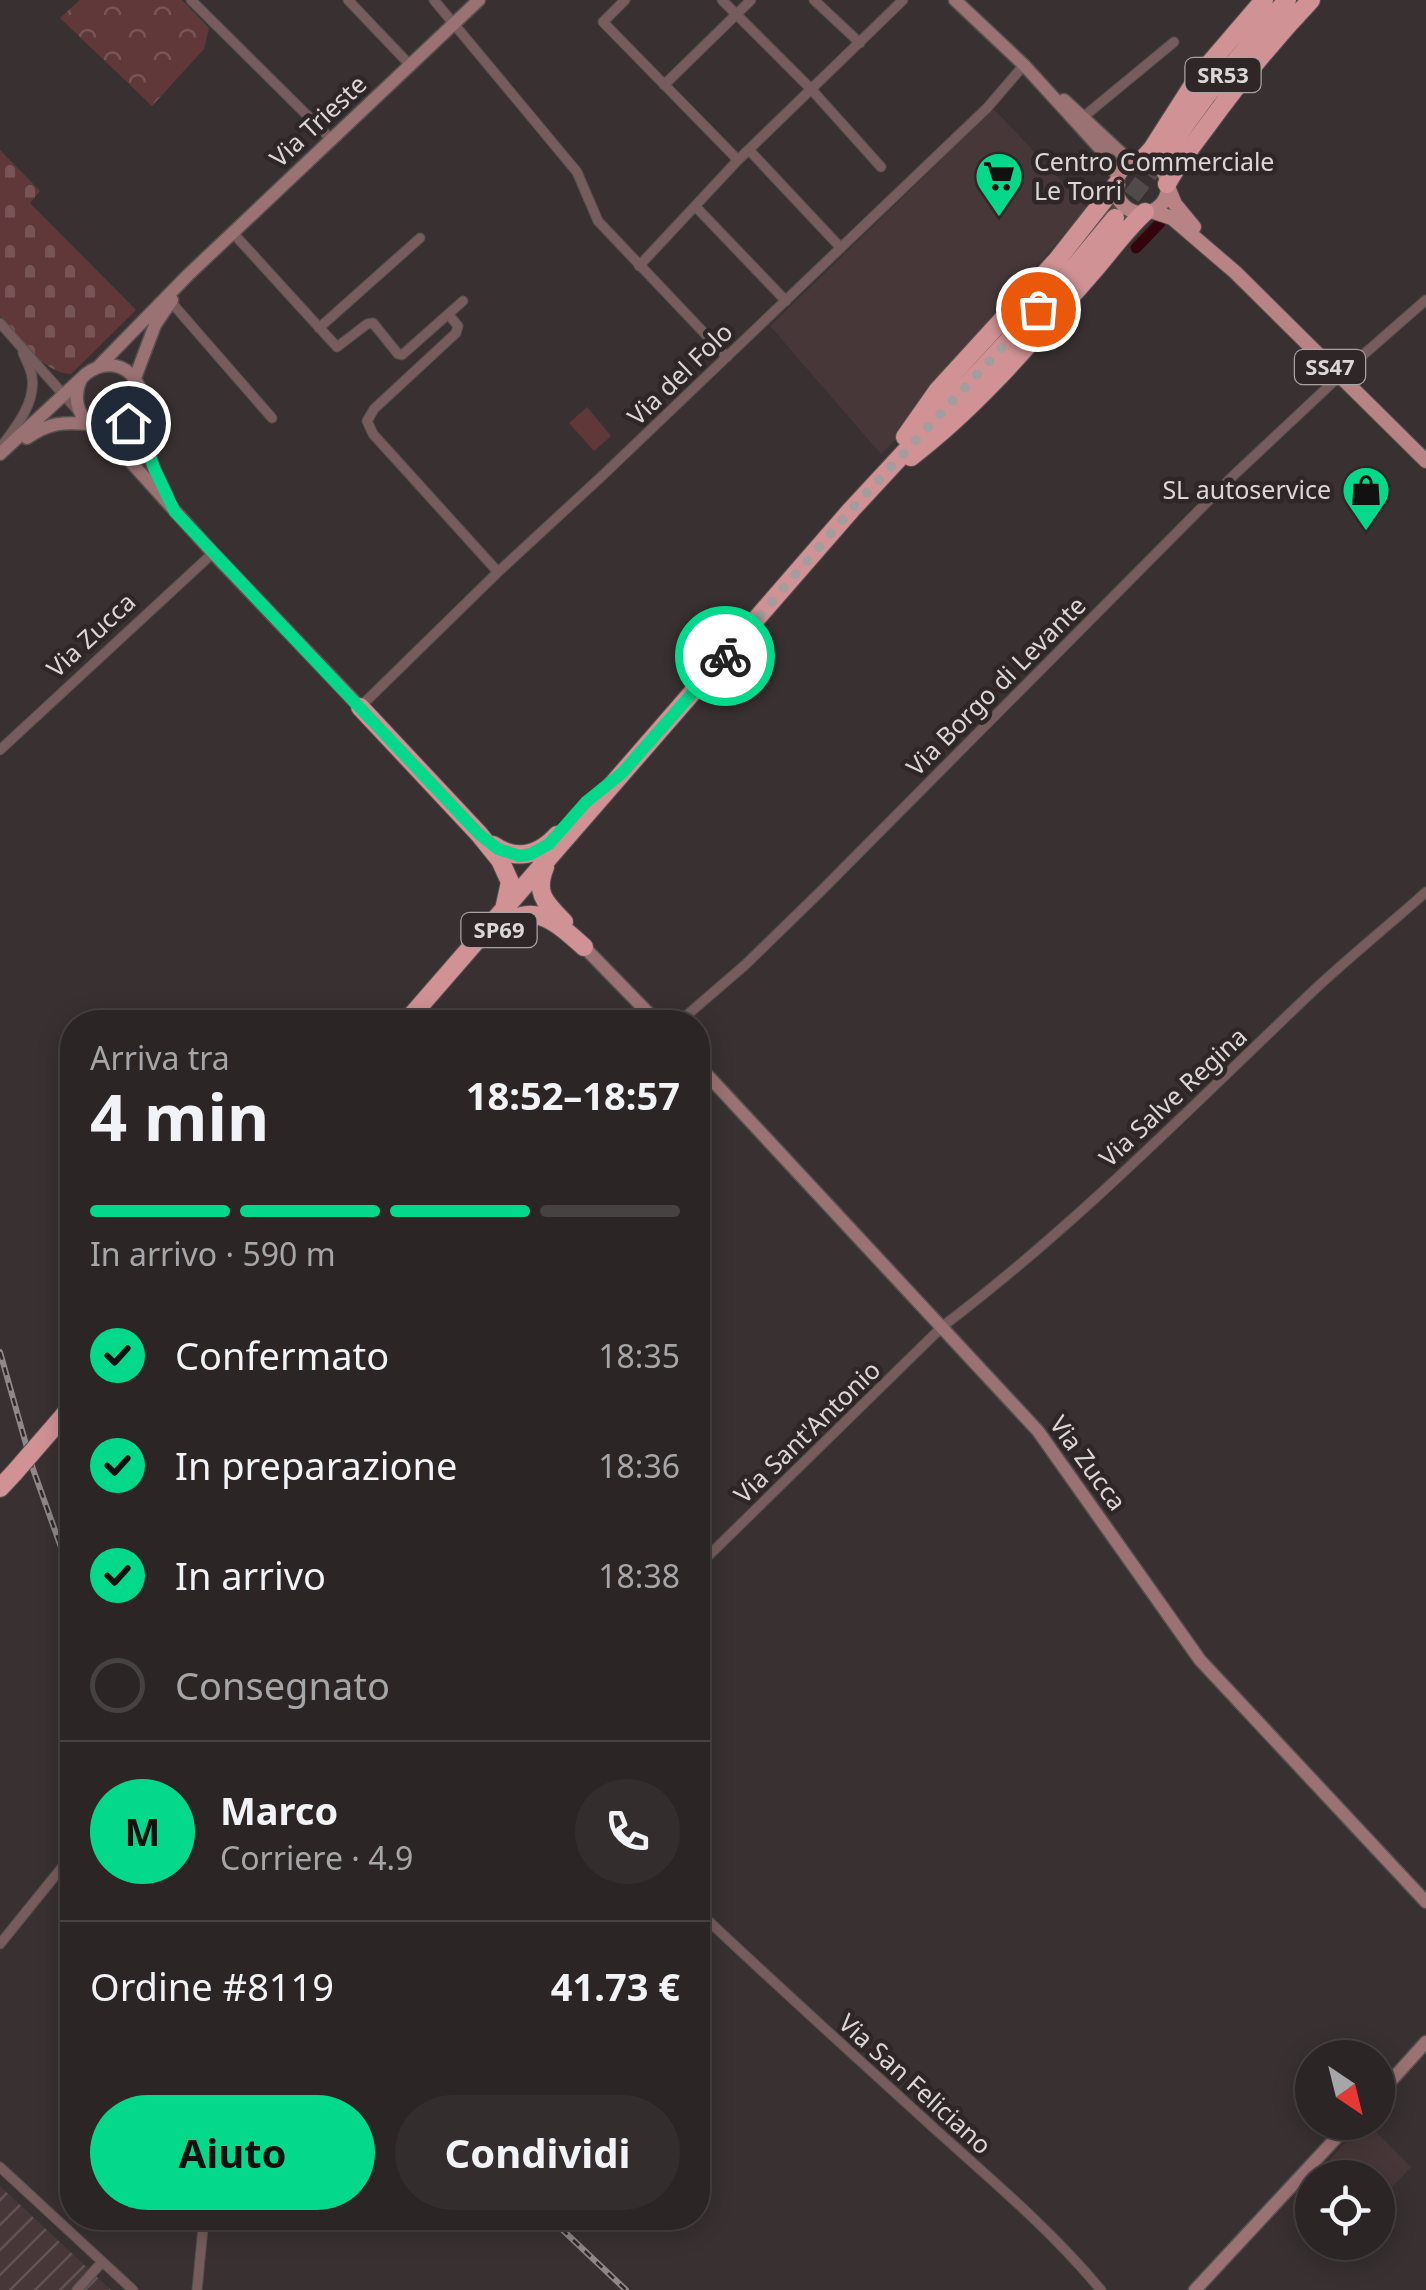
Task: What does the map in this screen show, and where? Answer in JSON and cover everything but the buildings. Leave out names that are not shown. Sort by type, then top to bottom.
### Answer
[{"type":"highway","points":[[1138,161],[1152,149],[1198,78],[1264,0]]},
{"type":"highway","name":"SR53","points":[[1164,154],[1207,95],[1287,0]]},
{"type":"highway","points":[[1167,185],[1240,81],[1311,0]]},
{"type":"highway","points":[[851,510],[938,390],[1057,260],[1117,181]]},
{"type":"highway","points":[[851,510],[974,402],[1148,211]]},
{"type":"highway","points":[[416,1010],[851,510],[1057,288],[1115,218]]},
{"type":"highway","name":"SP69","points":[[360,707],[479,834],[508,875],[510,889],[503,910]]},
{"type":"highway","name":"SP69","points":[[479,834],[508,854],[531,854],[549,844],[586,802],[622,773]]},
{"type":"highway","name":"SP69","points":[[552,854],[540,880],[542,894],[584,947]]},
{"type":"highway","name":"SP69","points":[[426,999],[464,969],[510,919],[520,915],[559,925],[584,947]]},
{"type":"highway","points":[[0,1488],[60,1419]]},
{"type":"main road","points":[[1117,181],[1127,166],[1138,161]]},
{"type":"main road","name":"SS47","points":[[1138,161],[1156,165],[1180,210],[1235,272],[1426,462]]},
{"type":"main road","name":"SS47","points":[[1117,181],[1119,200],[1124,206],[1172,218],[1235,272]]},
{"type":"main road","points":[[1148,211],[1161,204],[1167,185]]},
{"type":"street","points":[[191,0],[331,139]]},
{"type":"street","points":[[348,0],[410,65]]},
{"type":"street","points":[[434,0],[577,172],[598,221],[726,357]]},
{"type":"street","name":"Via Trieste","points":[[99,366],[188,275],[479,0]]},
{"type":"street","points":[[625,0],[602,22],[738,160]]},
{"type":"street","points":[[722,0],[811,89],[881,167]]},
{"type":"street","points":[[664,85],[751,0]]},
{"type":"street","points":[[814,0],[860,43]]},
{"type":"street","points":[[640,266],[738,160],[903,0]]},
{"type":"street","points":[[955,0],[1080,120],[1122,154],[1138,161]]},
{"type":"street","points":[[1080,120],[1174,42]]},
{"type":"street","name":"Via del Folo","points":[[360,707],[842,248],[1024,66]]},
{"type":"street","points":[[1080,120],[1106,156],[1117,181]]},
{"type":"street","points":[[750,150],[842,248]]},
{"type":"street","points":[[696,207],[786,301]]},
{"type":"street","points":[[233,233],[339,347],[372,322],[400,355],[463,301]]},
{"type":"street","points":[[319,328],[420,238]]},
{"type":"street","name":"Via Trieste","points":[[135,378],[155,325],[188,275]]},
{"type":"street","name":"Via Borgo di Levante","points":[[693,1010],[758,952],[1234,476],[1426,300]]},
{"type":"street","points":[[171,302],[272,418]]},
{"type":"street","points":[[449,314],[458,326],[456,333],[374,408],[367,421],[374,434],[498,572]]},
{"type":"street","points":[[0,323],[90,422]]},
{"type":"street","points":[[20,346],[52,376],[61,380],[84,376]]},
{"type":"street","points":[[0,452],[23,416],[31,392],[32,377],[20,346]]},
{"type":"street","points":[[99,366],[119,366],[135,378]]},
{"type":"street","name":"SP69","points":[[84,376],[99,366]]},
{"type":"street","points":[[0,452],[84,376]]},
{"type":"street","points":[[84,376],[76,396],[90,422]]},
{"type":"street","name":"SP69","points":[[135,378],[141,397],[135,416],[175,512]]},
{"type":"street","points":[[0,452],[37,430],[62,422],[119,428],[135,416]]},
{"type":"street","name":"SP69","points":[[90,422],[360,707]]},
{"type":"street","name":"Via Zucca","points":[[0,750],[213,553]]},
{"type":"street","name":"Via Salve Regina","points":[[943,1326],[986,1294],[1083,1208],[1342,964],[1426,892]]},
{"type":"street","name":"SP69","points":[[584,947],[646,1010]]},
{"type":"street","name":"Via Zucca","points":[[710,1078],[1038,1431],[1200,1660],[1426,1902]]},
{"type":"street","name":"Via Sant'Antonio","points":[[710,1554],[943,1326]]},
{"type":"street","points":[[0,1944],[60,1870]]},
{"type":"street","name":"Via San Feliciano","points":[[710,1922],[1026,2212],[1101,2290]]},
{"type":"street","points":[[1395,2076],[1426,2042]]},
{"type":"street","points":[[1195,2290],[1334,2140]]},
{"type":"street","points":[[0,2166],[60,2222]]},
{"type":"street","points":[[68,2230],[133,2290]]},
{"type":"street","points":[[197,2290],[203,2230]]},
{"type":"street","points":[[77,2290],[102,2262]]},
{"type":"shaded area","points":[[994,109],[1087,208],[930,390],[900,435],[881,454],[770,326]]},
{"type":"shaded area","points":[[1347,2140],[1384,2140],[1411,2167],[1395,2184],[1395,2160],[1329,2160]]},
{"type":"shaded area","points":[[0,2186],[111,2290],[0,2290]]},
{"type":"green space","points":[[80,0],[182,0],[209,28],[204,49],[152,106],[60,18]]},
{"type":"green space","points":[[0,150],[40,191],[30,203],[136,310],[71,374],[41,361],[0,316]]},
{"type":"green space","points":[[587,407],[611,436],[594,451],[569,423]]},
{"type":"waterway","points":[[1136,248],[1160,223]]},
{"type":"tunnel","points":[[1115,218],[1164,154]]},
{"type":"railway","points":[[0,1352],[33,1469],[60,1544]]},
{"type":"railway","points":[[563,2230],[626,2290]]},
{"type":"way so far","points":[[725,656],[851,510],[1038,309]]},
{"type":"place","name":"Centro Commerciale Le Torri","points":[[999,218]]},
{"type":"place","name":"SL autoservice","points":[[1366,532]]},
{"type":"route","points":[[128,423],[135,416],[175,512],[479,834],[508,854],[531,854],[549,844],[586,802],[622,773],[725,656]]}]
